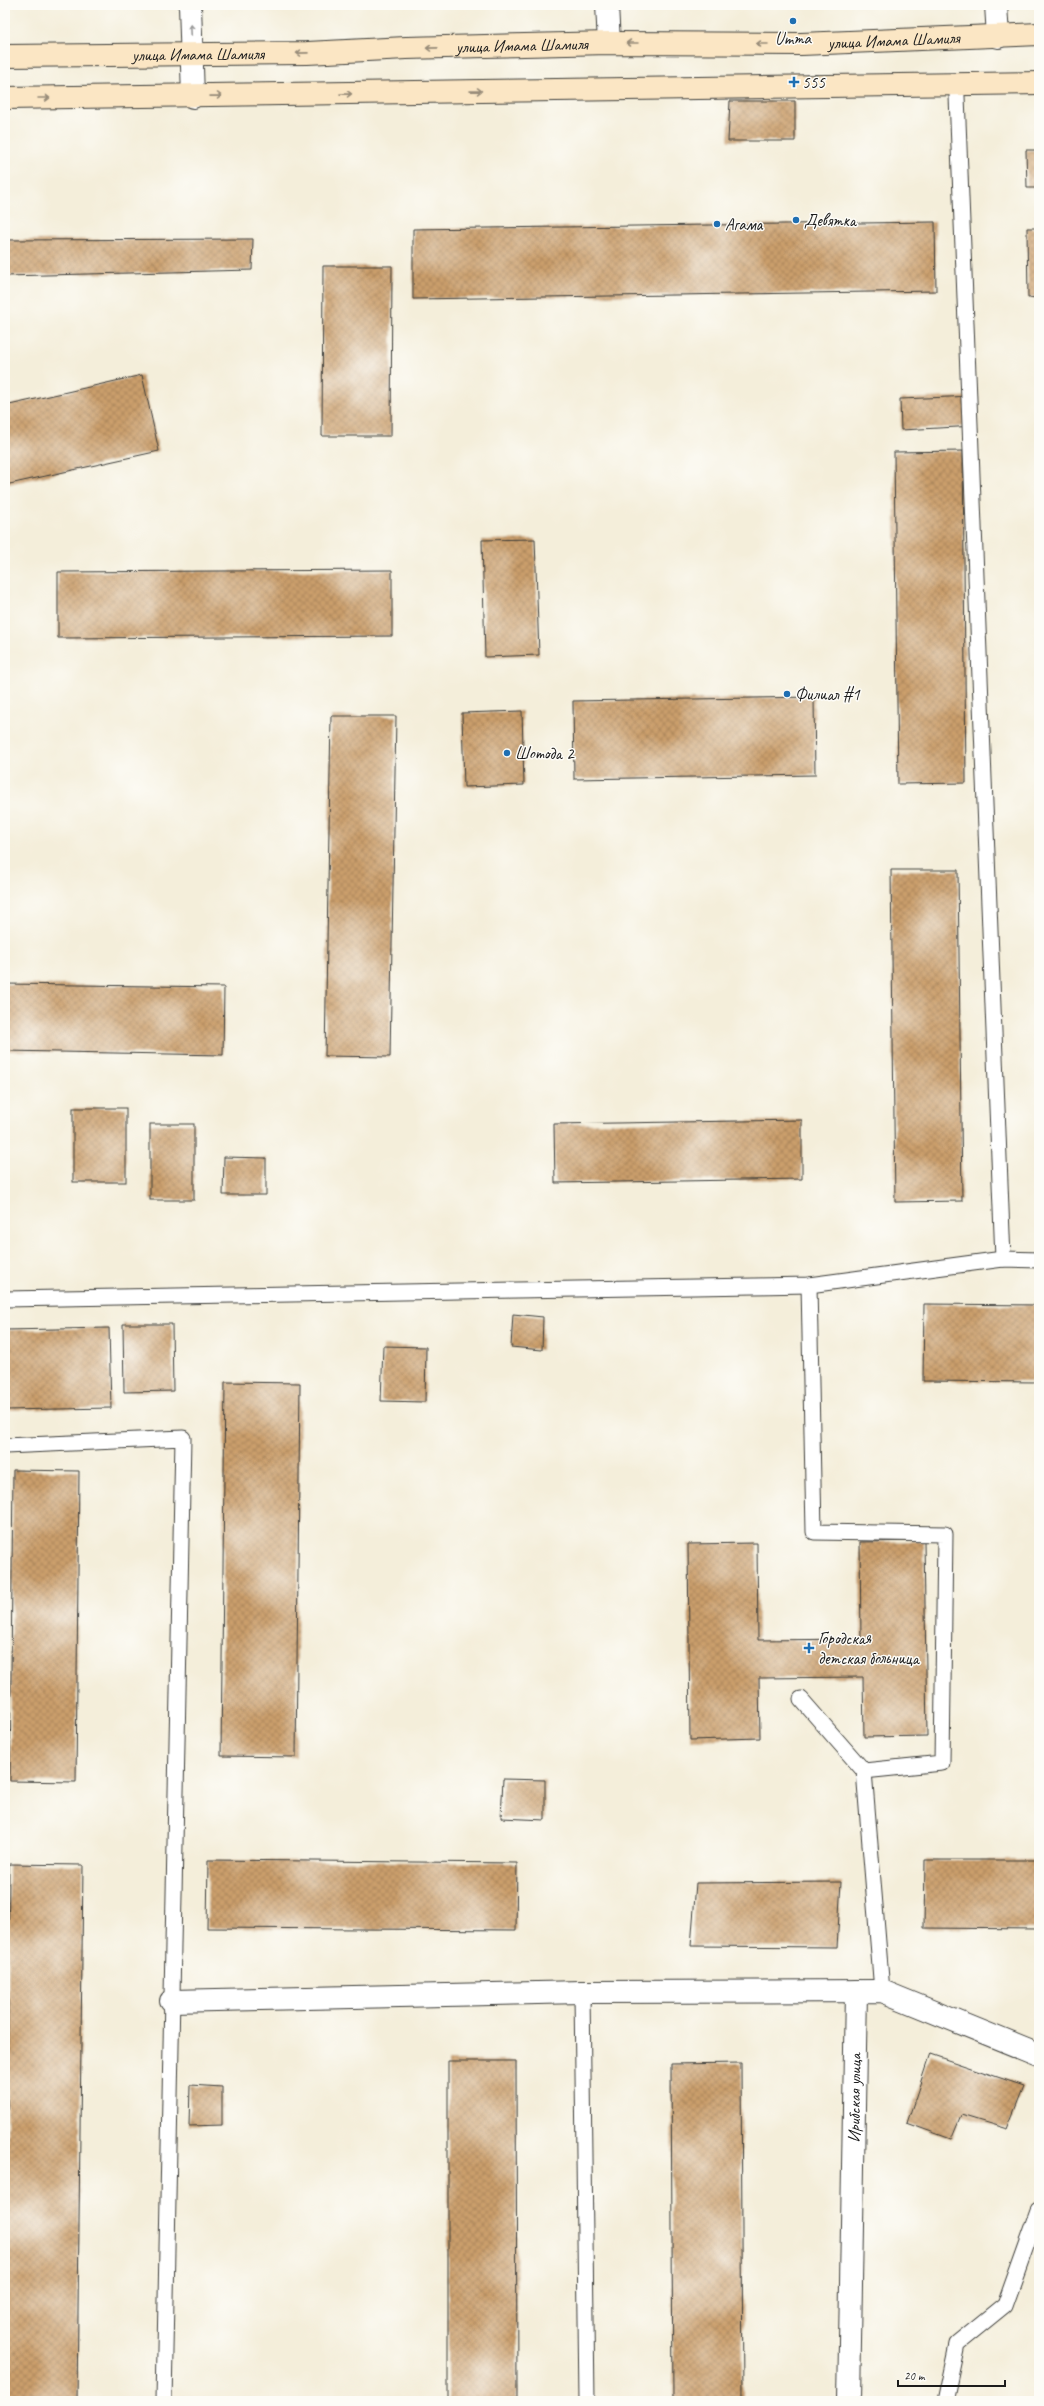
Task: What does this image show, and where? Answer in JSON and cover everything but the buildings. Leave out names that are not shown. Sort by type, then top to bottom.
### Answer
[{"type":"main road","name":"улица Имама Шамиля","points":[[5,56],[307,53],[406,48],[609,43],[801,44],[998,37],[1039,34]]},
{"type":"main road","points":[[5,98],[193,97],[617,88],[1039,83]]},
{"type":"street","points":[[190,5],[193,97]]},
{"type":"street","points":[[607,5],[609,43]]},
{"type":"street","points":[[996,5],[998,37]]},
{"type":"street","name":"Ирибская улица","points":[[849,2401],[856,1991]]},
{"type":"street","points":[[171,2001],[582,1992],[882,1991],[1039,2055]]},
{"type":"lane","points":[[957,96],[1002,1259]]},
{"type":"lane","points":[[5,1299],[809,1285],[1002,1259],[1039,1260]]},
{"type":"lane","points":[[809,1285],[814,1532],[945,1534],[942,1763],[864,1771]]},
{"type":"lane","points":[[5,1446],[183,1438],[164,2401]]},
{"type":"lane","points":[[801,1699],[864,1771],[882,1991]]},
{"type":"lane","points":[[582,1992],[587,2401]]},
{"type":"lane","points":[[945,2401],[957,2344],[1005,2305],[1039,2210]]},
{"type":"place","name":"Umma","points":[[793,21]]},
{"type":"place","name":"555","points":[[794,82]]},
{"type":"place","name":"Девятка","points":[[796,220]]},
{"type":"place","name":"Агама","points":[[717,224]]},
{"type":"place","name":"Филиал #1","points":[[787,694]]},
{"type":"place","name":"Шотода 2","points":[[507,753]]},
{"type":"place","name":"Городская детская больница","points":[[809,1648]]}]
